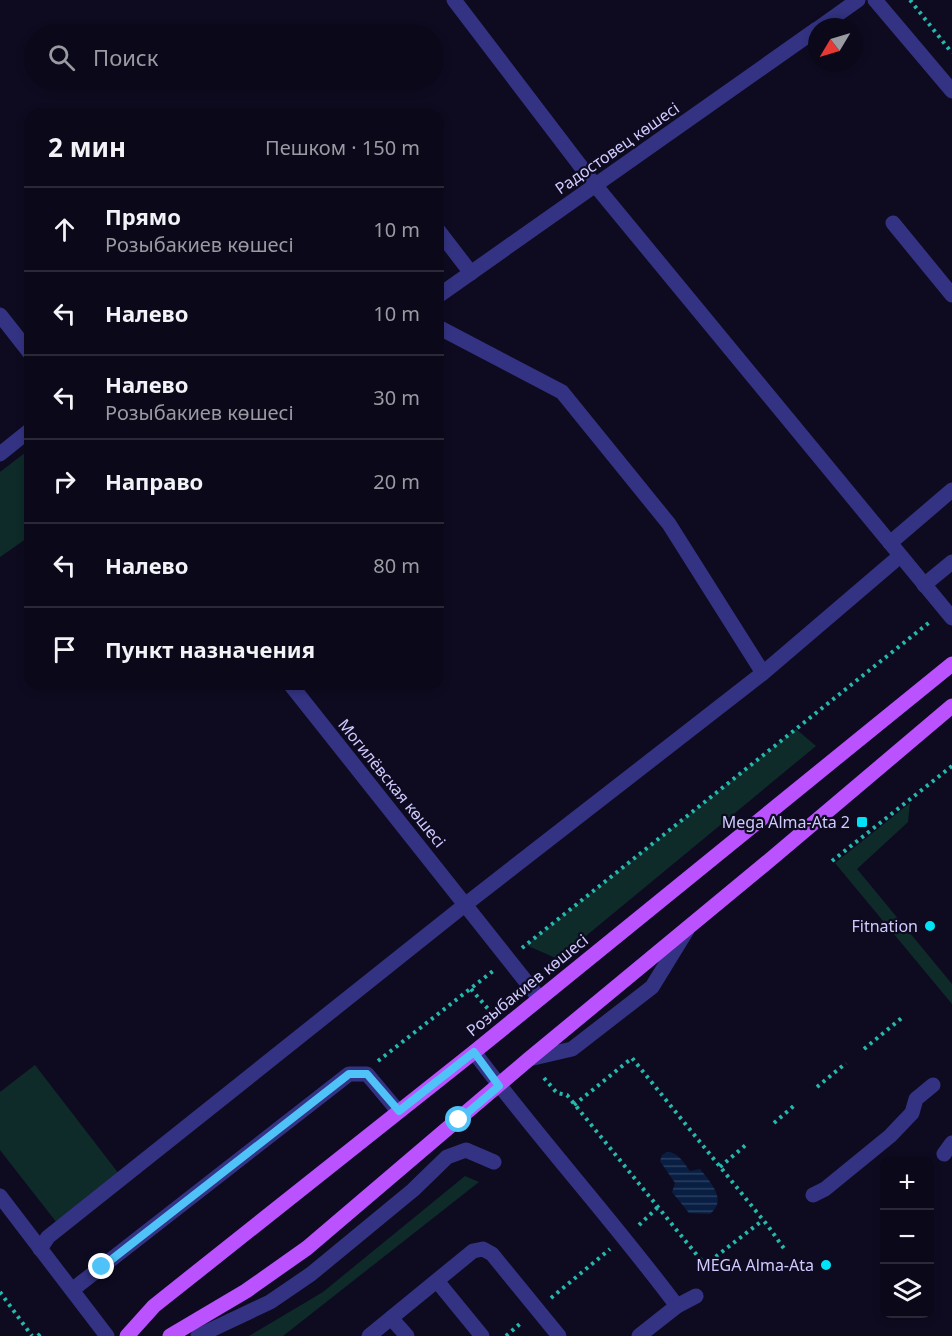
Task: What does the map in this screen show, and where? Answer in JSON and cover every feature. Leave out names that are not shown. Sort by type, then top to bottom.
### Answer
[{"type":"main road","name":"Розыбакиев көшесі","points":[[127,1336],[154,1306],[474,1052],[952,664]]},
{"type":"main road","points":[[170,1336],[246,1291],[307,1248],[529,1059],[952,708]]},
{"type":"street","points":[[454,0],[595,185],[952,618]]},
{"type":"street","name":"Радостовец көшесі","points":[[832,18],[858,0]]},
{"type":"street","points":[[875,0],[952,91]]},
{"type":"street","name":"Радостовец көшесі","points":[[444,292],[808,35]]},
{"type":"street","points":[[893,223],[952,296]]},
{"type":"street","points":[[444,238],[471,273]]},
{"type":"street","points":[[0,315],[24,346]]},
{"type":"street","points":[[444,330],[562,392],[669,524],[763,673]]},
{"type":"street","points":[[0,454],[24,435]]},
{"type":"street","points":[[890,543],[952,490]]},
{"type":"street","points":[[40,1249],[48,1237],[465,904],[763,673],[900,556]]},
{"type":"street","points":[[924,585],[952,562]]},
{"type":"street","name":"Могилёвская көшесі","points":[[295,690],[539,998]]},
{"type":"street","points":[[529,1059],[572,1049],[652,987],[690,926]]},
{"type":"street","points":[[474,1052],[676,1305]]},
{"type":"street","points":[[72,1290],[349,1074],[367,1074],[399,1111]]},
{"type":"street","points":[[813,1195],[825,1189],[890,1136],[912,1113],[916,1099],[933,1085]]},
{"type":"street","points":[[198,1336],[270,1302],[311,1274],[447,1158],[466,1150],[494,1162]]},
{"type":"street","points":[[0,1196],[107,1336]]},
{"type":"street","points":[[369,1336],[473,1251],[483,1249],[492,1254],[559,1336]]},
{"type":"street","points":[[437,1281],[482,1336]]},
{"type":"street","points":[[639,1336],[676,1305],[696,1296]]},
{"type":"street","points":[[392,1318],[407,1336]]},
{"type":"path","points":[[910,0],[952,53]]},
{"type":"path","points":[[832,861],[952,766]]},
{"type":"path","points":[[471,988],[489,1010]]},
{"type":"path","points":[[864,1049],[904,1016]]},
{"type":"path","points":[[574,1104],[632,1058],[763,1220],[784,1250]]},
{"type":"path","points":[[817,1087],[846,1063]]},
{"type":"path","points":[[544,1078],[557,1093],[567,1095],[705,1265],[763,1220]]},
{"type":"path","points":[[774,1123],[796,1104]]},
{"type":"path","points":[[720,1167],[748,1143]]},
{"type":"path","points":[[506,1336],[658,1208]]},
{"type":"path","points":[[0,1292],[32,1336]]},
{"type":"path","points":[[38,1336],[43,1331]]},
{"type":"green space","points":[[24,454],[24,540],[0,557],[0,472]]},
{"type":"green space","points":[[796,729],[816,746],[558,959],[526,945]]},
{"type":"green space","points":[[910,803],[908,822],[857,869],[952,984],[952,1004],[835,863]]},
{"type":"green space","points":[[35,1065],[119,1174],[57,1223],[0,1150],[0,1092]]},
{"type":"green space","points":[[465,1176],[479,1182],[283,1336],[249,1336],[323,1292]]},
{"type":"water","points":[[667,1152],[678,1156],[690,1171],[700,1169],[712,1185],[716,1191],[717,1203],[710,1214],[689,1213],[672,1192],[675,1183],[660,1161],[662,1155]]},
{"type":"place","name":"Mega Alma-Ata 2","points":[[862,822]]},
{"type":"place","name":"Fitnation","points":[[930,926]]},
{"type":"place","name":"MEGA Alma-Ata","points":[[826,1265]]},
{"type":"route","points":[[102,1267],[349,1074],[367,1074],[399,1111],[474,1052],[499,1086],[459,1120]]}]
